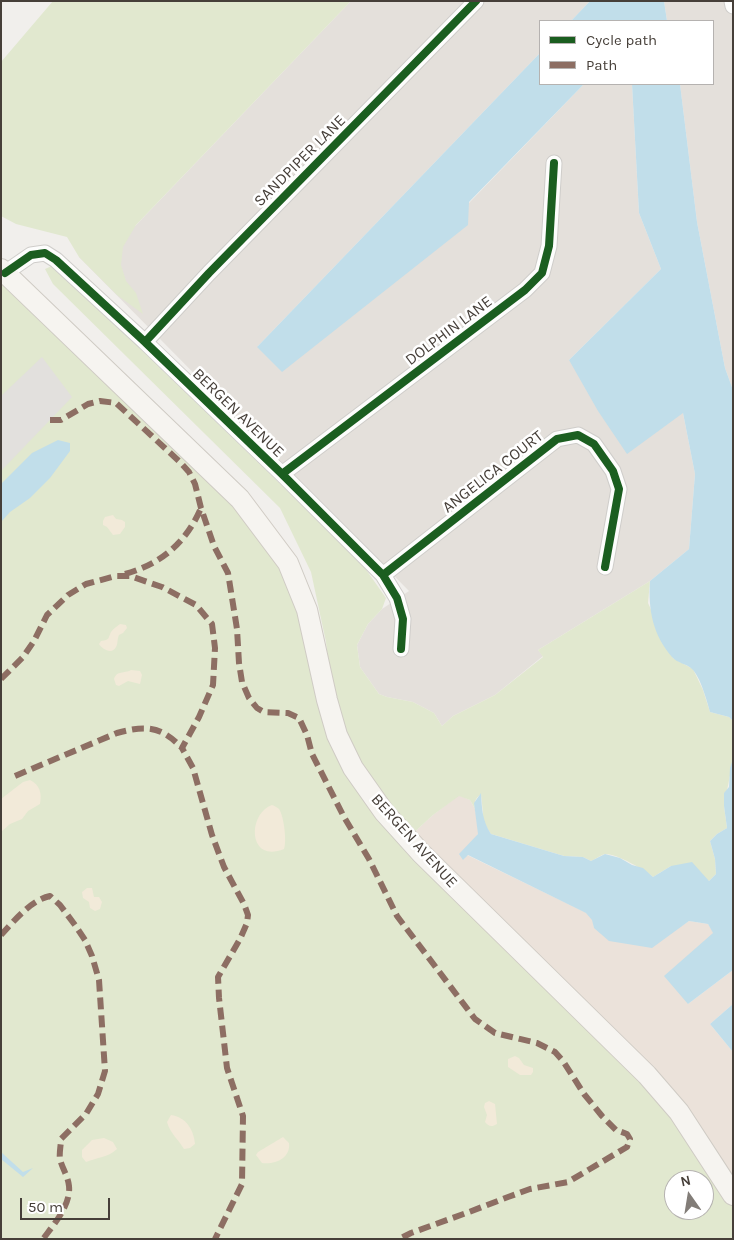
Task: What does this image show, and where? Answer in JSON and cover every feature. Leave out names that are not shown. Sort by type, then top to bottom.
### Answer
[{"type":"main road","name":"BERGEN AVENUE","points":[[3,271],[240,499],[288,563],[307,610],[327,700],[337,735],[353,768],[384,812],[421,853],[647,1075],[679,1112],[733,1194]]},
{"type":"street","name":"SANDPIPER LANE","points":[[144,342],[209,273],[476,1]]},
{"type":"street","points":[[732,1],[733,6]]},
{"type":"street","name":"DOLPHIN LANE","points":[[282,474],[525,290],[542,273],[550,246],[554,163]]},
{"type":"street","name":"BERGEN AVENUE","points":[[3,271],[31,255],[45,253],[56,260],[144,342],[282,474],[383,575],[397,598],[403,619],[401,649]]},
{"type":"street","name":"ANGELICA COURT","points":[[383,575],[558,439],[578,436],[594,444],[613,471],[619,489],[605,567]]},
{"type":"shaded area","points":[[351,1],[590,1],[572,20],[539,20],[539,54],[257,347],[469,203],[583,85],[632,85],[639,213],[661,269],[569,360],[683,413],[695,474],[689,549],[650,581],[538,650],[543,656],[495,695],[453,716],[442,726],[434,713],[413,702],[379,694],[360,667],[357,645],[368,624],[382,609],[409,591],[79,257],[115,247]]},
{"type":"shaded area","points":[[664,1],[733,1],[733,390],[725,368],[697,222],[680,85],[714,85],[714,20],[667,20]]},
{"type":"shaded area","points":[[42,357],[72,397],[1,471],[1,396]]},
{"type":"shaded area","points":[[459,795],[470,800],[475,809],[478,834],[463,860],[467,855],[587,913],[593,920],[594,928],[681,926],[689,921],[708,924],[714,933],[688,1004],[733,970],[733,1004],[710,1024],[733,1052],[733,1193],[714,1170],[712,1170],[408,838]]},
{"type":"green space","points":[[53,1],[351,1],[136,225],[123,247],[121,265],[126,281],[136,293],[143,314],[117,295],[79,257],[67,237],[16,224],[1,216],[1,62]]},
{"type":"green space","points":[[54,265],[360,561],[386,598],[382,609],[368,624],[357,645],[360,667],[379,694],[413,702],[434,713],[442,726],[453,716],[495,695],[543,657],[538,650],[650,581],[648,603],[673,658],[693,669],[703,690],[710,712],[729,717],[733,721],[733,760],[724,806],[727,828],[710,841],[715,859],[716,874],[709,881],[671,866],[653,877],[631,863],[611,855],[604,854],[591,861],[583,857],[564,856],[491,834],[484,824],[481,794],[475,801],[475,809],[470,800],[459,796],[433,815],[408,838],[647,1075],[733,1195],[733,1239],[1,1239],[1,269],[240,499],[288,563],[327,700],[373,787],[354,749],[331,687],[326,642],[311,572],[280,508],[53,284],[45,269]]},
{"type":"sand","points":[[113,515],[116,519],[125,522],[125,527],[120,534],[113,535],[103,525],[105,517]]},
{"type":"sand","points":[[120,624],[126,625],[127,628],[119,635],[116,647],[112,651],[102,648],[99,644],[101,641],[107,639]]},
{"type":"sand","points":[[131,670],[140,671],[142,675],[140,684],[128,681],[119,686],[116,685],[114,679],[117,674]]},
{"type":"sand","points":[[30,780],[40,790],[40,804],[28,811],[22,819],[10,824],[1,832],[1,799],[23,782]]},
{"type":"sand","points":[[272,805],[281,812],[285,841],[284,849],[272,852],[263,850],[258,844],[255,836],[255,827],[258,818],[264,810]]},
{"type":"sand","points":[[87,888],[92,888],[94,897],[99,897],[102,902],[100,909],[95,911],[90,908],[89,902],[83,898],[82,892]]},
{"type":"sand","points":[[515,1056],[524,1065],[533,1068],[531,1075],[520,1075],[508,1067],[508,1059]]},
{"type":"sand","points":[[489,1101],[495,1104],[497,1124],[492,1126],[485,1122],[487,1115],[484,1107],[485,1103]]},
{"type":"sand","points":[[171,1115],[181,1118],[191,1129],[195,1144],[190,1148],[184,1149],[170,1129],[167,1122]]},
{"type":"sand","points":[[283,1137],[289,1143],[285,1156],[277,1162],[262,1163],[256,1155],[258,1152]]},
{"type":"sand","points":[[104,1138],[113,1142],[117,1149],[106,1156],[86,1162],[82,1157],[82,1150],[92,1140]]},
{"type":"water","points":[[590,1],[664,1],[667,20],[572,20]]},
{"type":"water","points":[[539,54],[539,85],[583,85],[469,202],[468,225],[282,372],[257,347]]},
{"type":"water","points":[[632,85],[680,85],[697,222],[725,368],[733,390],[733,721],[729,717],[710,712],[698,677],[692,669],[674,659],[666,649],[656,631],[651,612],[650,581],[689,549],[695,474],[683,413],[627,454],[598,411],[569,360],[661,269],[639,213]]},
{"type":"water","points":[[58,440],[70,443],[70,451],[50,478],[30,498],[10,512],[1,522],[1,484],[32,453]]},
{"type":"water","points":[[733,759],[733,970],[688,1004],[664,976],[713,933],[708,924],[689,921],[652,948],[609,941],[594,928],[592,920],[586,913],[468,855],[463,860],[459,854],[478,834],[474,803],[481,793],[484,819],[491,834],[564,856],[583,857],[591,861],[605,854],[643,868],[653,877],[671,866],[692,862],[709,881],[716,874],[715,859],[710,841],[727,828],[724,793],[729,787],[730,768]]},
{"type":"water","points":[[733,1004],[733,1052],[710,1024]]},
{"type":"water","points":[[1,1152],[23,1172],[33,1168],[23,1177],[1,1159]]},
{"type":"marked path","points":[[50,420],[61,420],[88,404],[100,401],[116,403],[189,472],[195,484],[214,546],[228,573],[237,629],[242,682],[249,698],[257,708],[264,712],[288,713],[299,718],[307,735],[312,754],[344,817],[369,859],[397,916],[475,1019],[495,1033],[537,1043],[555,1052],[602,1116],[616,1130],[627,1134],[630,1139],[627,1147],[568,1182],[530,1189],[399,1239]]},
{"type":"marked path","points":[[125,574],[150,564],[171,550],[188,532],[201,508]]},
{"type":"marked path","points":[[1,679],[23,657],[34,641],[47,615],[68,595],[86,584],[116,576],[130,576],[162,587],[196,605],[212,624],[215,648],[213,685],[199,717],[182,748],[193,768],[212,835],[224,867],[248,915],[247,923],[240,939],[218,977],[227,1068],[243,1116],[242,1184],[215,1239]]},
{"type":"marked path","points":[[15,776],[117,733],[136,729],[145,728],[160,731],[182,748]]},
{"type":"marked path","points":[[1,935],[30,906],[50,896],[60,905],[85,940],[99,980],[105,1071],[98,1094],[86,1114],[61,1139],[60,1159],[68,1182],[69,1193],[65,1207],[43,1239]]},
{"type":"cycle path","points":[[145,342],[209,273],[476,1]]},
{"type":"cycle path","points":[[282,474],[525,290],[542,273],[549,246],[554,163]]},
{"type":"cycle path","points":[[5,273],[31,255],[45,253],[56,260],[145,342],[282,474],[383,575],[397,598],[403,619],[401,649]]},
{"type":"cycle path","points":[[383,575],[557,439],[578,435],[594,444],[613,471],[619,489],[605,567]]}]
